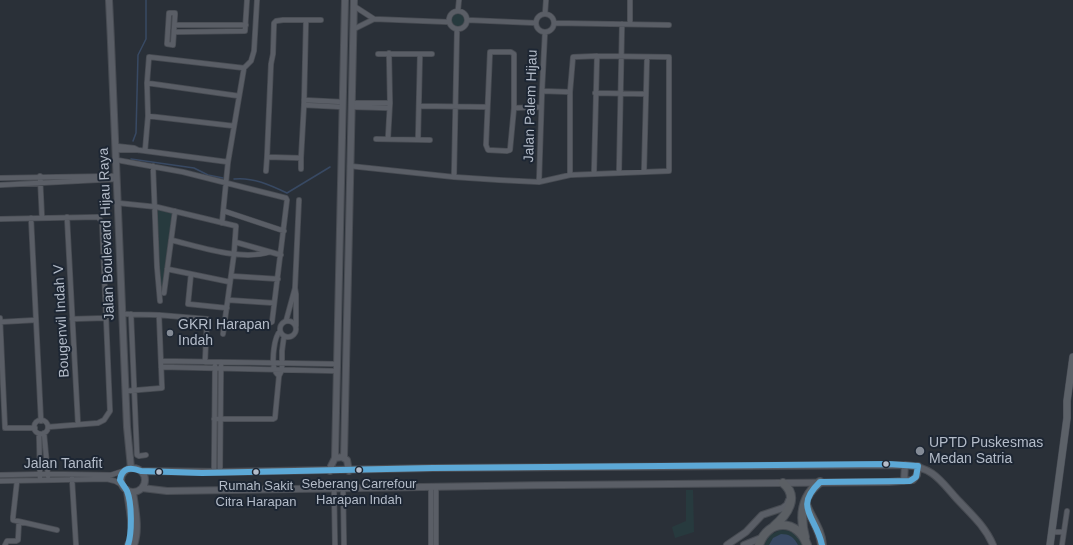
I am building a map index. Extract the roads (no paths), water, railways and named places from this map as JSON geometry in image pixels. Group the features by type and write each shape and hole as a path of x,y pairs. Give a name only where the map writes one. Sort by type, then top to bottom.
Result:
{"highway":[{"path":"806,542 802,524 802,511 807,496 820,482"},
{"path":"760,541 766,531 773,527 787,513 791,496 790,491 783,483"},
{"path":"805,502 819,532 822,545"},
{"path":"773,527 788,525 800,532 806,542"}],"main road":[{"path":"1050,545 1067,418 1067,401 1073,357"}],"street":[{"name":"Jalan Boulevard Hijau Raya","path":"109,0 117,160 114,178 118,203 129,454 128,469"},
{"path":"175,32 245,32 247,0"},
{"path":"222,223 228,162 244,68 251,61 254,51 257,0"},
{"path":"330,471 335,458 345,0"},
{"path":"458,0 458,10"},
{"path":"545,14 546,0"},
{"path":"630,0 630,24"},
{"path":"354,3 374,19"},
{"path":"349,470 347,460 344,457 354,3"},
{"path":"458,10 465,14 467,20 464,27 457,30 452,28 448,22 450,15 458,10"},
{"path":"169,13 175,14 175,25 174,44 168,45 169,13"},
{"path":"536,23 539,29 545,32 552,29 554,23 550,16 545,14"},
{"path":"536,23 540,16 545,14"},
{"path":"354,29 374,19 448,22"},
{"path":"266,171 274,23 278,20 321,20"},
{"path":"301,169 306,20"},
{"path":"467,20 536,23"},
{"path":"554,23 669,25"},
{"path":"619,173 622,24"},
{"path":"175,25 246,25"},
{"path":"454,177 454,106 457,30"},
{"name":"Jalan Palem Hijau","path":"539,182 545,32"},
{"path":"490,52 511,52 514,54 514,108 510,150 488,150 487,107 490,52"},
{"path":"388,138 389,53"},
{"path":"378,54 432,54"},
{"path":"418,140 420,54"},
{"path":"344,55 353,56"},
{"path":"145,151 148,116 148,58 150,56 244,68"},
{"path":"594,173 597,56"},
{"path":"350,166 454,177 539,182 570,175 668,171 670,170 669,57 573,57 570,92 570,175"},
{"path":"644,172 647,57"},
{"path":"147,83 239,96"},
{"path":"542,91 570,92"},
{"path":"595,93 646,94"},
{"path":"304,103 343,104"},
{"path":"352,105 389,105"},
{"path":"419,106 487,107"},
{"path":"514,108 541,107"},
{"path":"148,116 234,126"},
{"path":"376,139 388,138 430,140"},
{"path":"116,148 228,162"},
{"path":"267,157 301,158"},
{"path":"117,160 227,181 286,198 288,200 273,320 271,323 225,325"},
{"path":"153,166 157,267 160,301"},
{"path":"0,178 40,176 114,178"},
{"path":"40,176 42,218"},
{"path":"0,185 40,184 105,178"},
{"path":"284,336 294,335 296,332 295,288 299,200"},
{"path":"118,203 155,206 236,226"},
{"path":"164,293 175,211"},
{"path":"224,211 284,231"},
{"path":"223,334 238,216"},
{"name":"Bougenvil Indah V","path":"68,217 78,424"},
{"path":"0,219 98,217 102,222 110,411 107,417 98,423 48,427"},
{"path":"31,218 41,421"},
{"path":"340,220 349,220"},
{"path":"171,240 234,254 258,254 270,252"},
{"path":"235,242 280,255"},
{"path":"167,269 230,282"},
{"path":"191,274 188,304 227,308"},
{"path":"230,276 278,279"},
{"path":"278,376 274,370 276,338 280,331 281,325 286,321 295,288"},
{"path":"228,300 274,303"},
{"path":"122,314 208,319 205,362"},
{"path":"131,314 137,455 146,455"},
{"path":"125,389 162,388 159,315"},
{"path":"0,318 2,428 35,428"},
{"path":"72,319 106,318"},
{"path":"0,322 36,320"},
{"path":"286,321 292,322 296,326"},
{"path":"214,419 274,419 278,376 282,370 282,346 284,336 280,331"},
{"path":"215,362 214,419 217,472"},
{"path":"161,364 221,362 337,364"},
{"path":"217,472 221,362"},
{"path":"161,364 215,368 337,373 346,375"},
{"path":"35,428 36,423 41,421 46,422 48,427"},
{"path":"40,480 39,474 42,434 46,432 48,427"},
{"path":"35,428 37,432 42,434"},
{"path":"42,434 48,480"},
{"path":"335,458 344,457"},
{"path":"904,481 905,465"},
{"path":"141,471 145,480 142,488 138,491 130,491 122,485 120,480 121,475 128,469 136,468 141,471 156,472 217,472 440,468 918,466 942,480 973,514 988,534 993,545"},
{"path":"142,488 167,491 334,487 904,481 915,479 918,466"},
{"name":"Jalan Tanafit","path":"0,476 39,474 111,475 128,469"},
{"path":"154,490 148,486 148,480 149,475 156,472"},
{"path":"72,479 76,545"},
{"name":"Jalan Tanafit","path":"0,481 107,479 116,480 122,485"},
{"path":"17,481 12,517 14,520 58,530"},
{"path":"431,545 433,486"},
{"path":"433,486 436,545"},
{"path":"334,487 335,545"},
{"path":"343,487 344,545"},
{"path":"128,545 131,537 130,491"},
{"path":"130,491 136,522 134,545"},
{"path":"728,545 746,532 762,515 787,505 791,496"},
{"path":"1062,545 1067,511"},
{"path":"5,545 7,541 18,540 19,522"},
{"path":"1052,532 1063,532"},
{"path":"744,545 760,541"}],"water":[{"path":"781,534 791,536 798,545 769,545 773,538"}],"waterway":[{"path":"133,141 136,133 138,55 146,39 146,0"},
{"path":"131,159 194,168 208,175 223,178"},
{"path":"234,179 255,180 287,193 330,167"}],"place":[{"name":"GKRI Harapan Indah","path":"170,333"},
{"name":"UPTD Puskesmas Medan Satria","path":"920,451"},
{"name":"Seberang Carrefour Harapan Indah","path":"359,470"},
{"name":"Rumah Sakit Citra Harapan","path":"256,472"}]}
